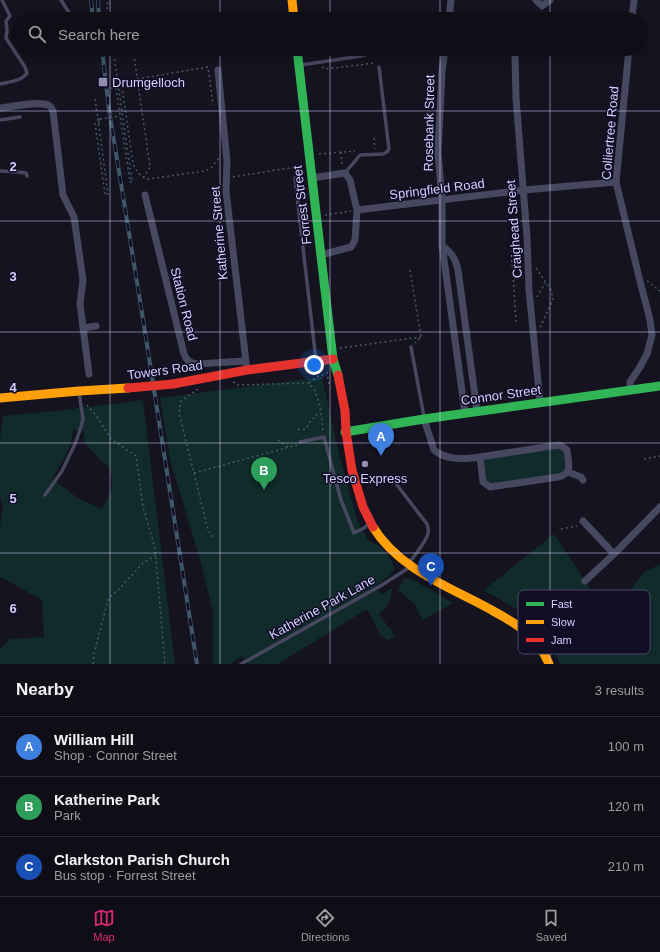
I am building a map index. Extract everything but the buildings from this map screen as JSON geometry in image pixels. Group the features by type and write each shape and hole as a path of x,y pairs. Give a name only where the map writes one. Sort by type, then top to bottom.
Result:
{"main road":[{"path":"292,0 293,12"},
{"name":"Forrest Street","path":"298,56 332,348 332,385 339,420 346,432 349,458 359,497 375,530 392,552 430,577 486,605 518,625"},
{"name":"Towers Road","path":"0,398 80,394 173,384 246,366 333,359"},
{"name":"Connor Street","path":"346,432 477,411 660,386"},
{"name":"Forrest Street","path":"543,654 549,664"}],"street":[{"path":"450,12 451,0"},
{"path":"536,0 542,6 550,0"},
{"path":"633,12 634,0"},
{"name":"Rosebank Street","path":"444,56 438,152 442,200 442,245 464,413"},
{"name":"Craighead Street","path":"515,56 516,98 524,190 529,290 540,402"},
{"name":"Colliertree Road","path":"628,56 616,182 638,277 650,320 652,335 647,354 630,382 630,390"},
{"name":"Katherine Street","path":"218,70 227,161 226,191 246,366"},
{"path":"0,108 37,103 51,106 53,111 63,195 74,217 84,280 80,304 89,374"},
{"path":"312,178 345,173 350,180 357,210 355,240 351,247 321,255"},
{"name":"Springfield Road","path":"357,210 524,190 616,182"},
{"name":"Station Road","path":"145,195 184,354 187,360 192,364 246,366"},
{"path":"442,245 453,256 458,270 477,411"},
{"path":"83,328 96,326"},
{"path":"652,335 660,340"},
{"path":"424,419 434,450 449,457 463,459 558,445 567,450 569,466 568,472 558,477 490,487 483,482 480,457"},
{"path":"568,472 581,477 583,480"},
{"path":"585,581 660,507"},
{"path":"584,523 614,554"}],"lane":[{"path":"2,0 10,16 6,21 6,38 12,47"},
{"path":"61,0 69,12"},
{"path":"0,84 24,77 26,72 25,67 18,56"},
{"path":"299,65 361,56"},
{"path":"345,173 360,155 383,154 389,149 379,67"},
{"path":"0,120 20,117"},
{"path":"0,171 22,172 26,173 27,176"},
{"path":"295,178 316,361"},
{"path":"411,347 424,419"},
{"path":"45,495 62,471 79,433 83,419 80,394"},
{"path":"300,442 324,437 341,500 354,533 364,528 371,522"},
{"path":"396,485 427,524 428,528 427,538 410,564"},
{"name":"Katherine Park Lane","path":"241,664 382,585 410,564"}],"path":[{"path":"107,12 106,5 109,0"},
{"path":"113,56 132,181 130,182 117,87"},
{"path":"134,56 150,167 144,178"},
{"path":"317,63 325,69 375,63 379,67"},
{"path":"213,106 208,67 121,83 133,164 139,174 144,178 148,179 205,171 212,168 219,157"},
{"path":"111,88 122,87"},
{"path":"95,99 98,119 108,194 105,194 95,122 100,122"},
{"path":"98,119 120,116"},
{"path":"374,138 375,149"},
{"path":"309,155 354,151"},
{"path":"341,152 342,168 345,173"},
{"path":"226,178 310,165"},
{"path":"326,215 357,210"},
{"path":"516,322 511,254 515,244 527,237"},
{"path":"528,258 551,290 553,300 534,340"},
{"path":"410,270 421,337"},
{"path":"638,277 650,283 660,291"},
{"path":"531,304 546,282"},
{"path":"332,348 421,337"},
{"path":"411,347 421,337"},
{"path":"230,380 238,386 309,383 320,375 327,375"},
{"path":"309,383 315,391 320,406 324,437"},
{"path":"198,389 181,401 179,412 208,530 211,535 216,538"},
{"path":"80,394 111,439 136,456 143,507 156,554 165,664"},
{"path":"298,429 301,430 308,427 311,420 320,412"},
{"path":"278,440 289,448"},
{"path":"194,473 297,446 300,442"},
{"path":"644,459 660,456"},
{"path":"561,529 584,523"},
{"path":"93,664 94,653 108,600 144,562 156,554"}],"green space":[{"path":"322,377 338,450 357,520 368,540 381,547 390,558 395,568 390,575 375,586 375,589 383,594 392,588 389,603 379,614 395,637 387,640 381,636 368,610 364,611 278,664 248,664 241,656 231,664 213,664 213,612 201,563 170,460 160,398"},
{"path":"143,400 175,664 0,664 0,649 10,639 44,637 42,600 0,577 0,526 3,507 0,497 0,439 3,416","holes":["73,430 84,431 84,442 100,460 109,467 112,477 112,487 102,509 78,498 52,479 71,443"]},
{"path":"558,447 565,450 568,466 563,474 487,484 483,459"},
{"path":"554,534 591,590 518,590 518,610 484,590"},
{"path":"660,564 660,664 560,664 555,654 650,654 650,590 630,590 643,573"},
{"path":"404,578 412,579 453,603 423,620 417,610 416,605 398,590"}],"railway":[{"path":"91,0 92,12"},
{"path":"98,0 99,12"},
{"path":"103,56 109,110 197,664"}],"traffic: fast":[{"path":"298,56 333,359 338,375"},
{"path":"345,432 424,419 660,386"}],"traffic: slow":[{"path":"292,0 293,12"},
{"path":"0,398 128,388"},
{"path":"373,527 384,542 412,567 518,626"},
{"path":"544,654 549,664"}],"traffic: jam":[{"path":"173,384 247,370 333,359"},
{"path":"338,375 345,411 346,432 352,470 363,507 373,527"},
{"path":"128,388 173,384"}],"place":[{"name":"Drumgelloch","path":"103,82"},
{"name":"William Hill","path":"381,456"},
{"name":"Tesco Express","path":"365,464"},
{"name":"Katherine Park","path":"264,490"},
{"name":"Clarkston Parish Church","path":"431,586"}]}
